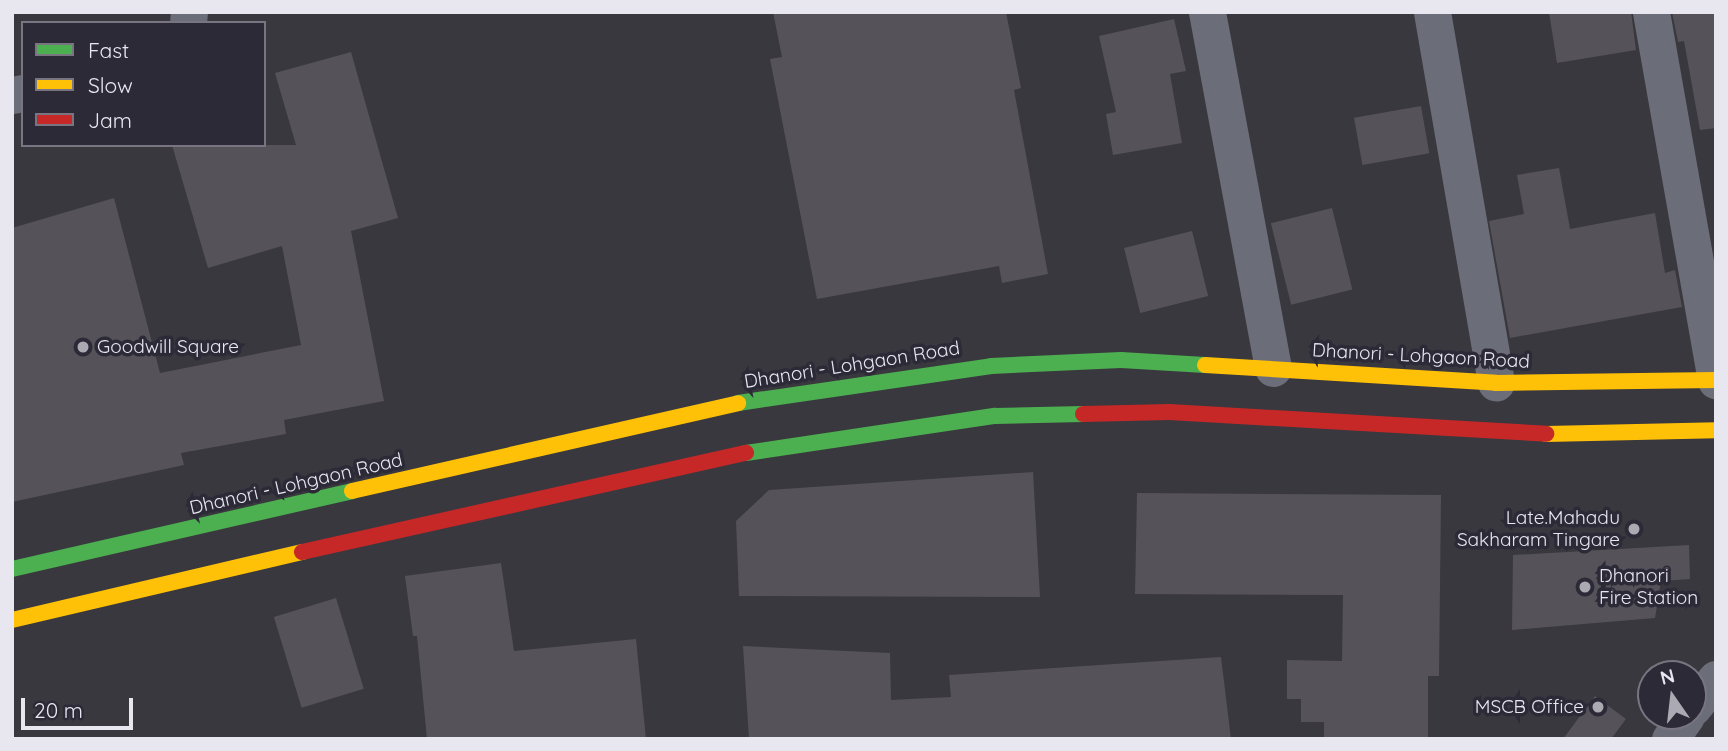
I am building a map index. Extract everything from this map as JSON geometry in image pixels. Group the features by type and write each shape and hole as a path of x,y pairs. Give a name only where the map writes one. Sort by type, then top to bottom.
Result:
{"main road":[{"name":"Dhanori - Lohgaon Road","path":"12,569 779,394 991,366 1122,360 1496,383 1716,380"},
{"path":"12,620 504,504 788,444 995,416 1169,412 1494,433 1716,430"}],"street":[{"path":"1207,12 1273,368"},
{"path":"1432,12 1496,383"},
{"path":"1651,12 1716,380"}],"building":[{"path":"773,12 1006,12 1021,88 1014,90 1048,274 1002,283 999,266 817,299 770,59 782,57"},
{"path":"1549,12 1631,12 1636,50 1557,63"},
{"path":"1672,12 1716,12 1716,128 1700,130 1684,41 1678,42"},
{"path":"1174,19 1186,71 1170,74 1182,143 1113,155 1106,114 1116,112 1099,36"},
{"path":"351,52 398,218 351,231 384,401 284,420 286,434 181,453 184,465 12,502 12,228 114,198 160,373 301,345 282,246 208,268 173,147 296,145 275,73"},
{"path":"1421,106 1429,153 1362,165 1354,118"},
{"path":"1559,168 1570,229 1655,213 1665,273 1675,270 1682,307 1510,338 1489,221 1524,214 1517,175"},
{"path":"1332,208 1352,290 1291,305 1271,223"},
{"path":"1192,231 1208,296 1140,313 1124,248"},
{"path":"1033,472 1040,597 739,596 736,521 769,490"},
{"path":"1137,493 1441,495 1439,676 1428,676 1428,739 1324,739 1324,722 1301,722 1301,699 1287,699 1287,660 1342,661 1343,595 1135,594"},
{"name":"Dhanori Fire Station","path":"1689,545 1690,579 1661,581 1655,618 1512,630 1513,555"},
{"path":"501,563 514,651 636,639 646,739 427,739 417,636 413,636 405,576"},
{"path":"336,598 364,689 302,708 274,617"},
{"path":"743,646 890,653 891,700 951,697 949,675 1221,657 1231,739 749,739"},
{"name":"MSCB Office","path":"1595,696 1626,719 1611,739 1563,739"}],"traffic: fast":[{"path":"738,403 991,366 1121,360 1205,365"},
{"path":"746,453 995,416 1083,414"},
{"path":"12,569 352,491"}],"traffic: slow":[{"path":"1205,365 1496,383 1716,380"},
{"path":"352,491 738,403"},
{"path":"1546,434 1716,430"},
{"path":"12,620 302,552"}],"traffic: jam":[{"path":"1083,414 1169,412 1546,434"},
{"path":"302,552 746,453"}],"place":[{"name":"Goodwill Square","path":"83,347"},
{"name":"Late.Mahadu Sakharam Tingare","path":"1634,529"},
{"name":"Dhanori Fire Station","path":"1585,587"},
{"name":"MSCB Office","path":"1598,707"}]}
